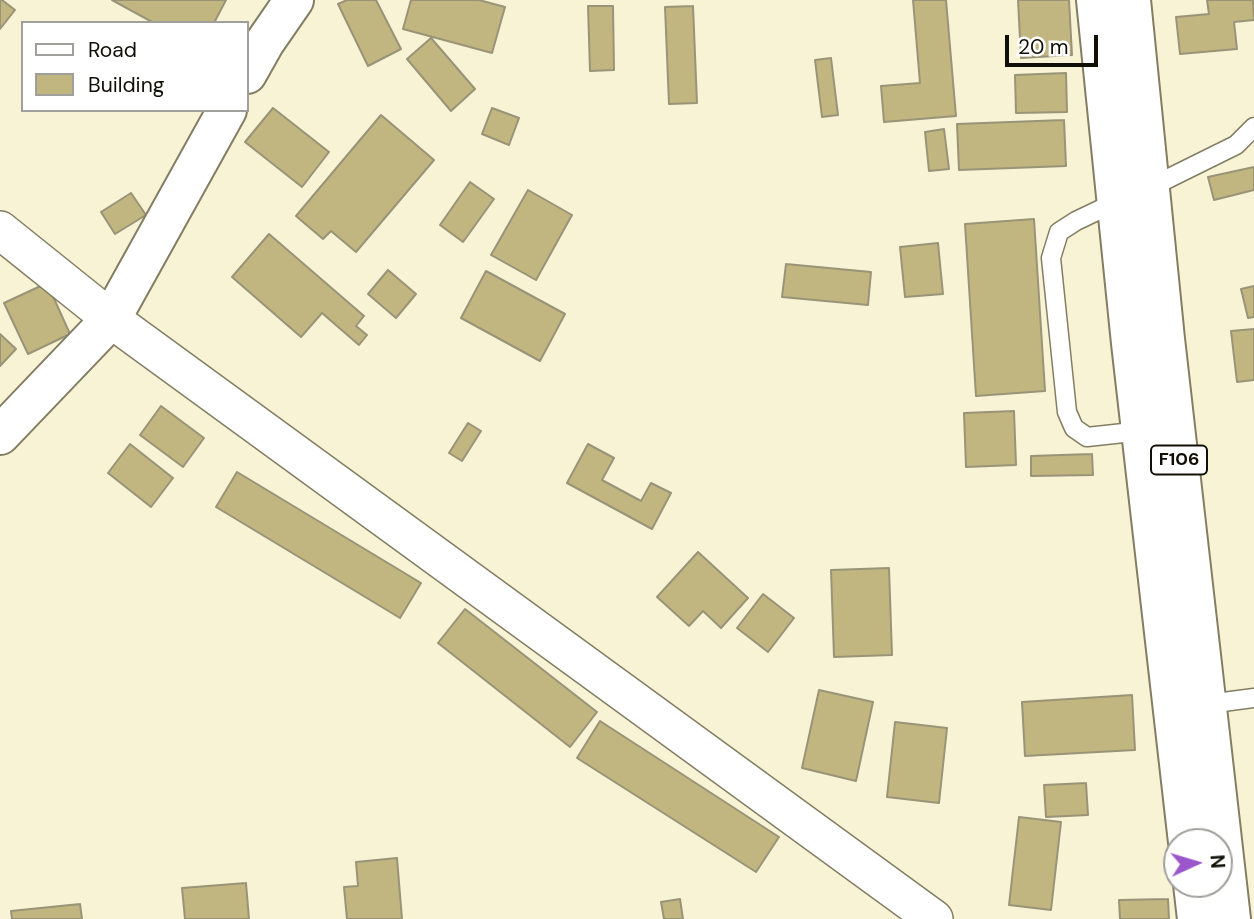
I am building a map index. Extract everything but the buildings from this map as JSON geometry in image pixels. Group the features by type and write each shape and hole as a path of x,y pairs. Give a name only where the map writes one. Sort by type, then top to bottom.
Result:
{"main road":[{"path":"248,72 294,0"},
{"name":"F106","path":"1096,0 1112,169 1133,195 1168,367 1231,919"},
{"name":"F106","path":"1131,0 1133,195 1142,431 1186,828"},
{"path":"0,435 111,319 226,112"},
{"path":"1195,898 1197,919"}],"street":[{"path":"0,230 111,319 934,919"}],"lane":[{"path":"1142,431 1087,437 1074,428 1067,412 1052,258 1059,232 1076,221 1236,145 1254,127"},
{"path":"1208,704 1254,698"}]}
